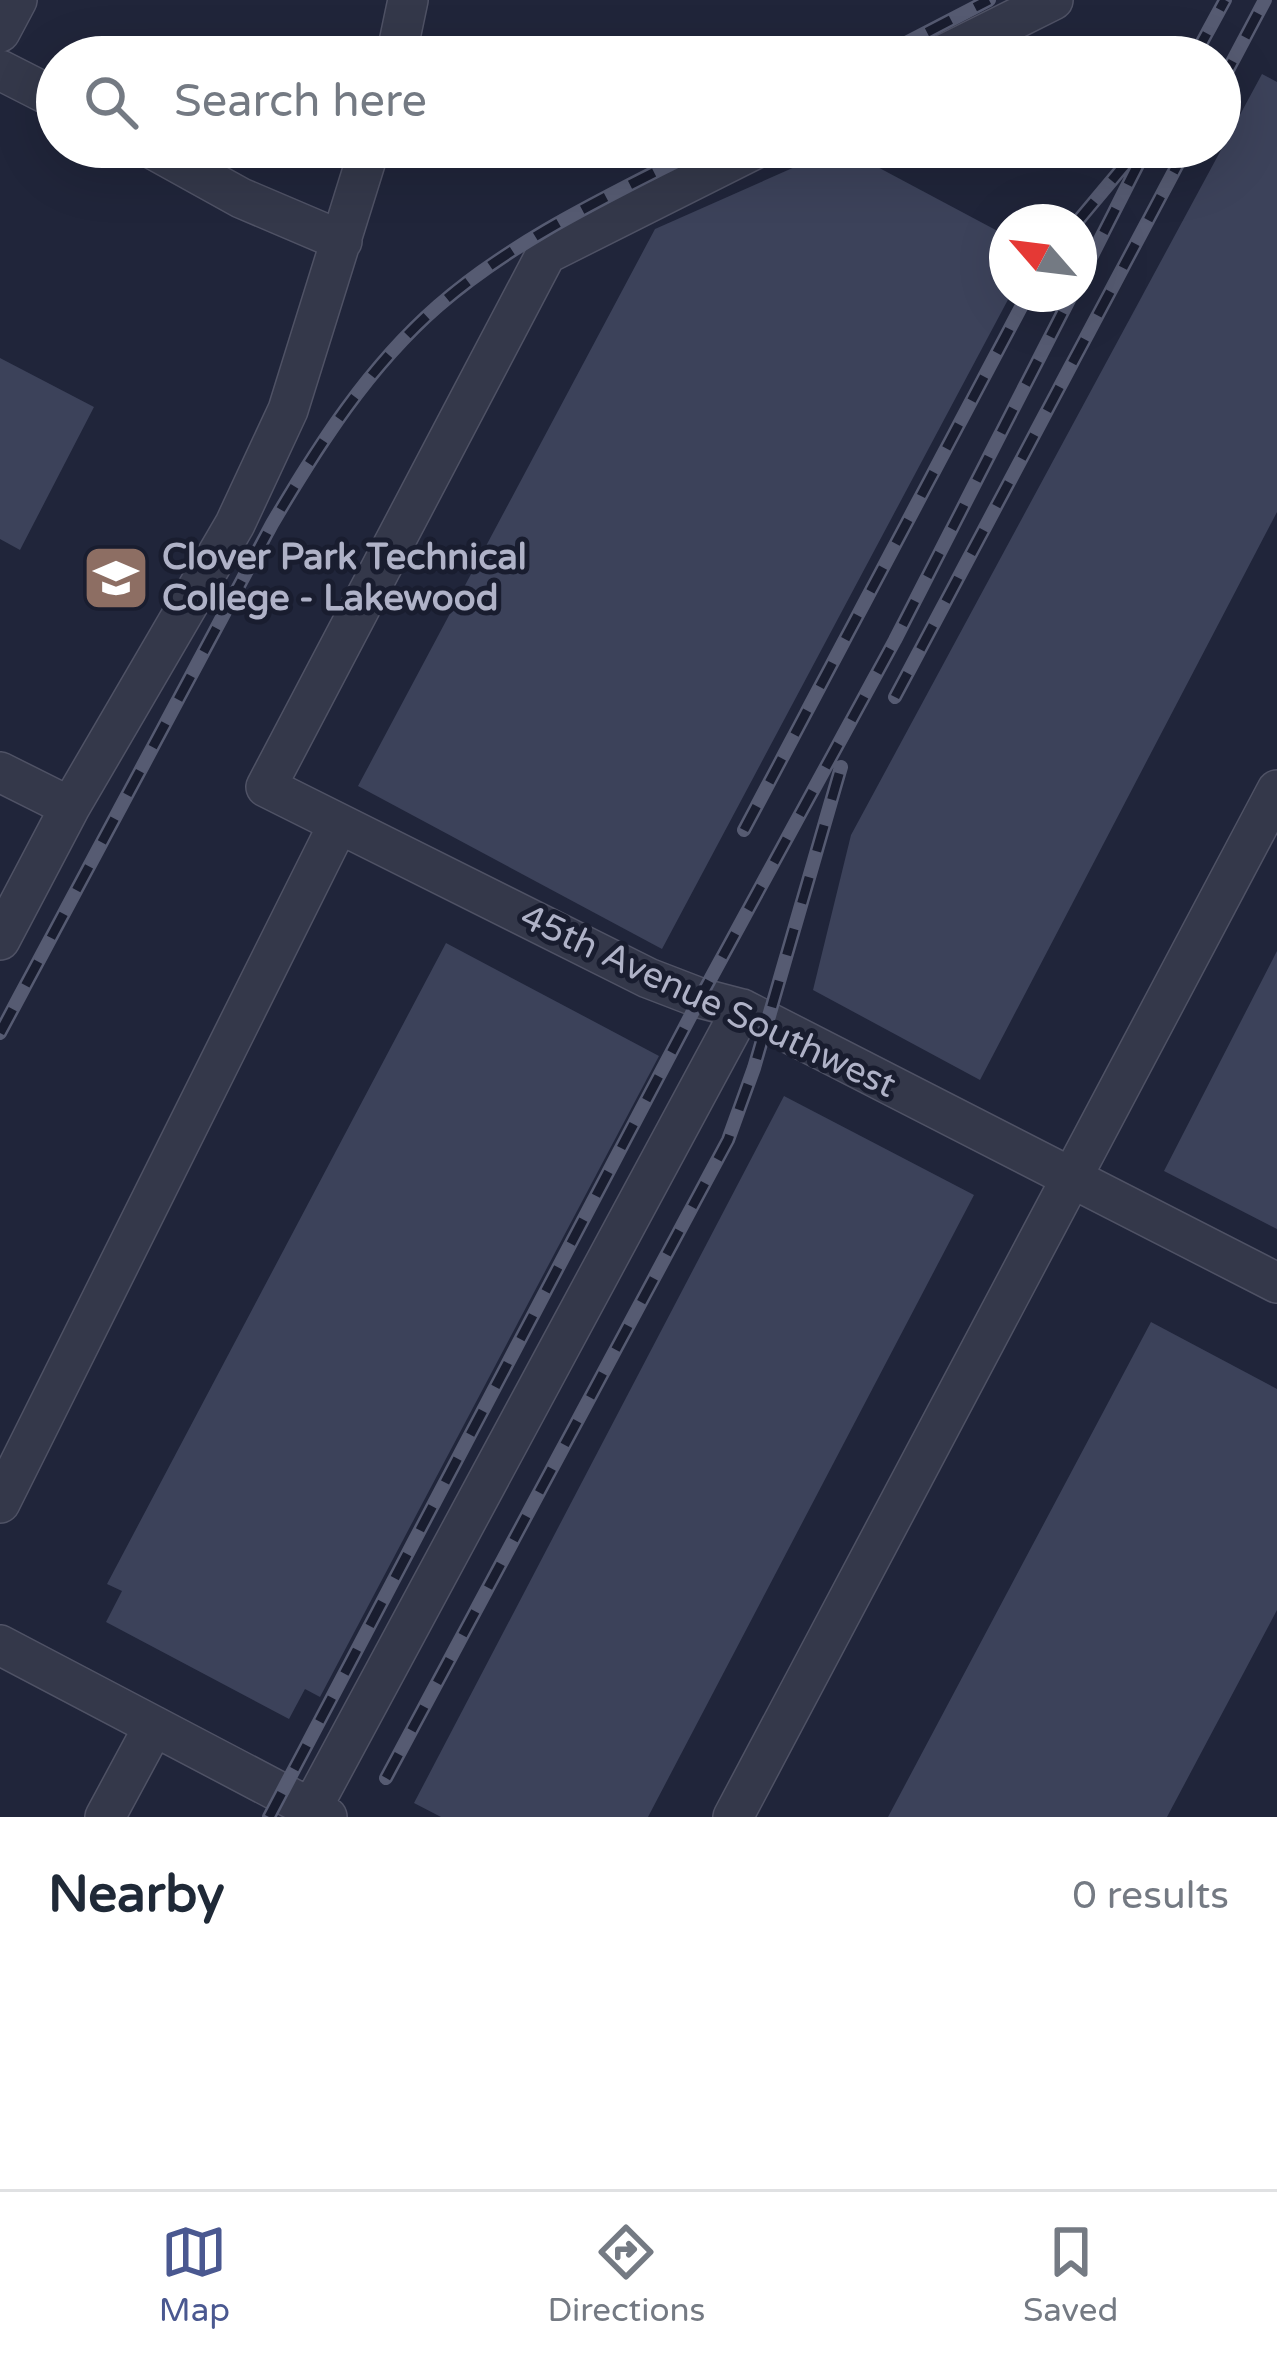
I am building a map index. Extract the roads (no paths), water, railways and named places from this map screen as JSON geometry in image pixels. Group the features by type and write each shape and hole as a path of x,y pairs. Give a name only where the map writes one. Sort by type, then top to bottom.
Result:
{"street":[{"path":"0,32 17,0"},
{"path":"400,36 408,0"},
{"path":"981,36 1053,0"},
{"path":"0,70 36,89"},
{"path":"186,168 241,198 342,241"},
{"path":"0,940 70,807 235,524 288,410 364,168"},
{"name":"45th Avenue Southwest","path":"718,168 546,254 266,787 648,978 742,1009 1277,1283"},
{"path":"0,772 70,807"},
{"path":"734,1817 1277,790"},
{"path":"0,1503 338,825"},
{"path":"0,1645 319,1813 742,1009"},
{"path":"106,1817 154,1726"}],"railway":[{"path":"920,36 989,0"},
{"path":"1205,36 1225,0"},
{"path":"1241,45 1265,0"},
{"path":"0,1033 272,524 367,381 438,306 500,259 664,168"},
{"path":"1092,204 1122,168"},
{"path":"1097,246 1136,168"},
{"path":"895,697 1176,168"},
{"path":"744,830 1018,312"},
{"path":"269,1817 700,998 895,640 1063,312"},
{"path":"386,1778 728,1140 754,1068 841,767"}],"place":[{"name":"Clover Park Technical College - Lakewood","path":"116,578"}]}
